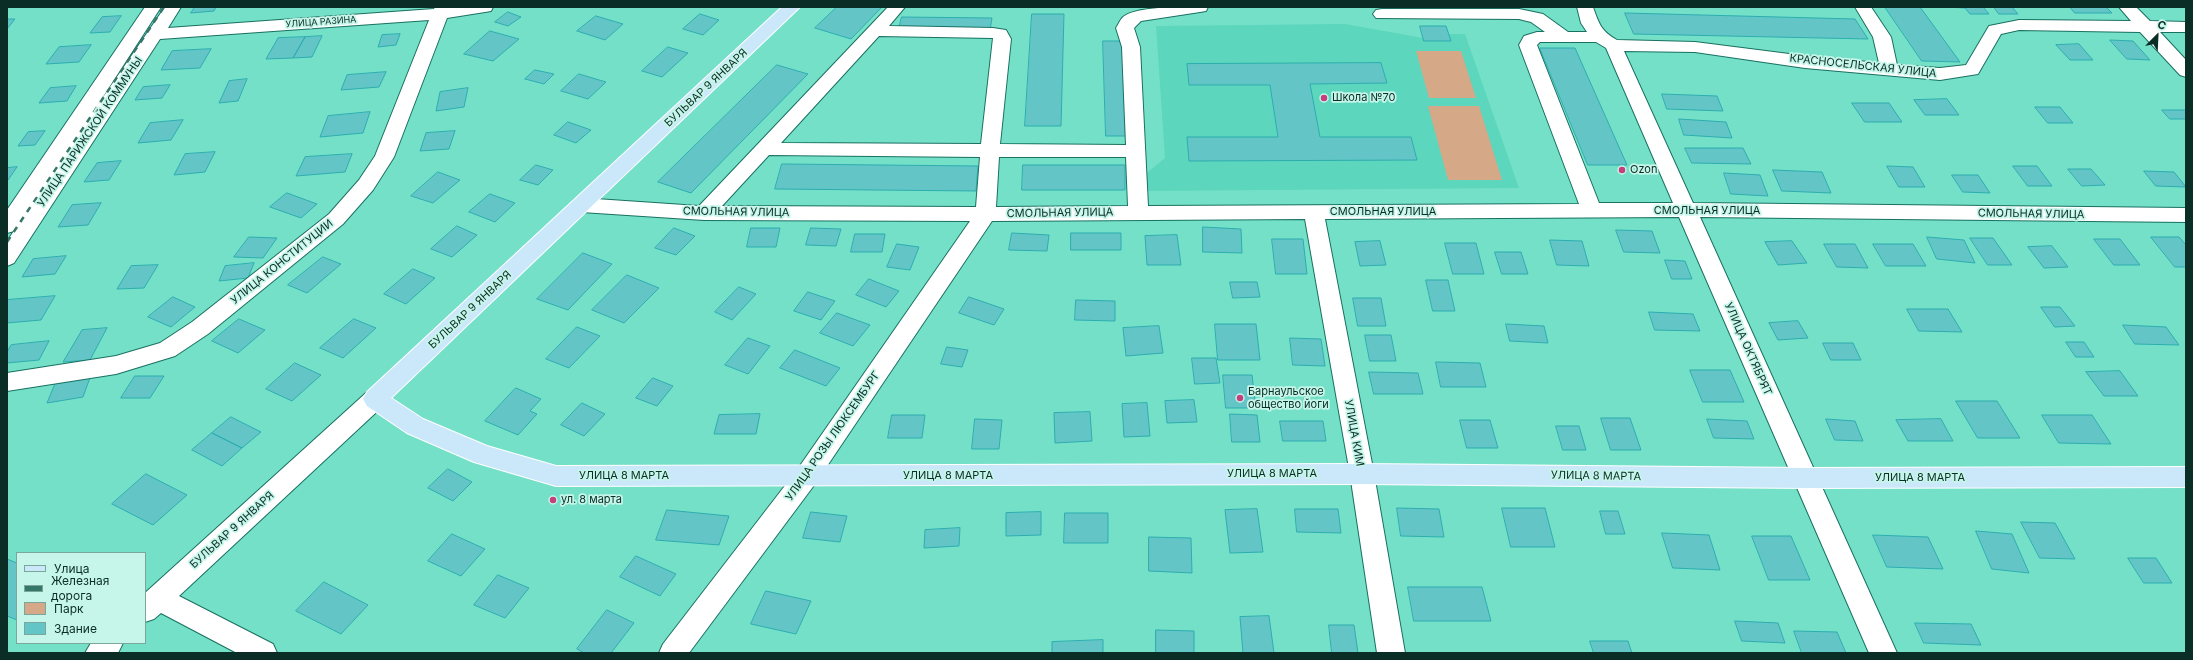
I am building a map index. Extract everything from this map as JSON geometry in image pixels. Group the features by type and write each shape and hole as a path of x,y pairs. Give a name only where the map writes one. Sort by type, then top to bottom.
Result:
{"main road":[{"name":"БУЛЬВАР 9 ЯНВАРЯ","path":"375,399 792,7"},
{"name":"УЛИЦА 8 МАРТА","path":"375,399 415,426 482,455 556,476 806,477 1362,474 1806,478 2186,477"}],"street":[{"name":"УЛИЦА ПАРИЖСКОЙ КОММУНЫ","path":"7,226 153,7"},
{"name":"УЛИЦА ПАРИЖСКОЙ КОММУНЫ","path":"7,258 93,124 156,34 173,7"},
{"name":"УЛИЦА РАЗИНА","path":"156,34 485,7"},
{"path":"704,213 897,7"},
{"path":"1138,212 1130,47 1125,28 1129,21 1137,17 1200,7"},
{"path":"1863,7 1882,37 1889,70"},
{"path":"2127,7 2186,71"},
{"name":"УЛИЦА КОНСТИТУЦИИ","path":"7,382 116,365 167,350 200,328 336,219 366,185 384,157 441,10"},
{"name":"УЛИЦА ОКТЯБРЯТ","path":"1592,10 1590,23 1606,41 1686,210 1883,653"},
{"path":"1382,14 1519,14 1537,18 1563,36"},
{"name":"КРАСНОСЕЛЬСКАЯ УЛИЦА","path":"1592,212 1528,45 1530,40 1537,37 1563,36 1606,41 1695,47 1805,62 1940,74 1972,70 1995,30 2019,25 2186,27"},
{"path":"874,31 1000,34 1002,38 990,151 986,214"},
{"path":"764,149 1134,151"},
{"name":"СМОЛЬНАЯ УЛИЦА","path":"581,205 704,213 1314,213 1592,212 1686,210 2186,215"},
{"name":"УЛИЦА КИМ","path":"1314,213 1362,474 1391,653"},
{"name":"УЛИЦА РОЗЫ ЛЮКСЕМБУРГ","path":"672,653 806,477 986,214"},
{"name":"БУЛЬВАР 9 ЯНВАРЯ","path":"151,604 375,399"},
{"path":"151,604 263,653"},
{"path":"99,653 109,644"}],"shaded area":[{"name":"Школа №70","path":"1345,24 1423,38 1420,26 1446,26 1449,34 1465,34 1519,188 1144,191 1143,176 1165,158 1156,26"}],"green space":[{"path":"1416,51 1461,51 1476,98 1429,98"},
{"path":"1428,106 1479,106 1502,180 1448,180"}],"building":[{"path":"195,7 216,7 214,11 191,13"},
{"path":"837,7 882,7 851,39 815,28"},
{"path":"1885,7 1920,7 1960,62 1922,61"},
{"path":"1945,7 1983,7 1989,14 1970,14 1965,8"},
{"path":"1994,7 2012,7 2018,14 1999,14"},
{"path":"2070,7 2106,7 2112,13 2075,13"},
{"path":"508,12 521,17 508,26 495,22"},
{"path":"1625,13 1855,19 1868,39 1634,34"},
{"path":"700,14 719,20 703,35 683,29"},
{"path":"1032,14 1064,14 1061,126 1025,126"},
{"path":"121,16 110,32 90,33 102,17"},
{"path":"596,16 623,24 605,40 577,31"},
{"path":"902,17 992,18 990,30 899,28"},
{"path":"7,19 15,19 7,29"},
{"path":"1420,26 1446,26 1451,41 1424,41"},
{"path":"490,31 519,39 493,61 464,54"},
{"path":"400,34 396,45 378,47 382,35"},
{"path":"322,36 312,57 293,58 305,37"},
{"path":"305,37 293,58 266,59 278,38"},
{"path":"2110,40 2133,41 2150,60 2127,59"},
{"path":"1103,41 1124,41 1128,136 1106,136"},
{"path":"2079,44 2093,60 2070,60 2056,45"},
{"path":"91,45 79,62 46,64 59,47"},
{"path":"668,47 688,53 662,77 642,71"},
{"path":"1540,48 1575,48 1627,165 1588,165"},
{"path":"211,49 200,68 161,70 172,51"},
{"path":"1381,63 1387,83 1310,84 1320,137 1411,137 1417,160 1189,161 1187,137 1278,137 1270,85 1189,85 1187,64"},
{"path":"777,65 808,74 691,193 658,182"},
{"path":"535,70 554,74 544,84 525,79"},
{"path":"386,72 379,87 341,90 347,75"},
{"path":"579,74 606,82 588,99 561,91"},
{"path":"247,79 238,101 219,103 229,81"},
{"path":"170,85 162,98 135,100 143,87"},
{"path":"76,86 67,101 39,103 50,88"},
{"path":"468,88 464,107 436,111 440,92"},
{"path":"1662,94 1717,96 1723,111 1667,109"},
{"path":"1947,99 1959,115 1925,115 1914,100"},
{"path":"1852,103 1889,103 1902,122 1865,122"},
{"path":"2035,107 2060,107 2073,123 2048,123"},
{"path":"2162,110 2186,110 2186,119 2170,119"},
{"path":"370,112 363,133 320,137 328,116"},
{"path":"1679,119 1726,122 1732,138 1684,135"},
{"path":"183,120 171,140 138,143 150,123"},
{"path":"568,122 591,130 576,143 554,135"},
{"path":"45,131 35,145 18,146 28,132"},
{"path":"455,131 449,149 420,151 426,133"},
{"path":"1685,148 1743,148 1751,164 1692,163"},
{"path":"215,152 205,172 174,175 185,154"},
{"path":"352,154 345,172 296,176 305,157"},
{"path":"121,161 109,180 84,182 97,163"},
{"path":"782,164 978,166 976,191 775,189"},
{"path":"536,165 553,170 538,185 520,180"},
{"path":"1023,165 1125,165 1125,190 1022,190"},
{"path":"1887,166 1913,167 1925,187 1899,187"},
{"path":"2013,166 2037,166 2052,186 2028,186"},
{"path":"17,167 8,180 7,181 7,168"},
{"path":"2068,169 2091,169 2105,185 2082,186"},
{"path":"1773,170 1822,172 1831,193 1782,191"},
{"path":"2144,171 2174,172 2186,187 2156,186"},
{"path":"438,172 460,180 433,203 411,196"},
{"path":"1724,173 1760,175 1768,196 1731,194"},
{"path":"1952,175 1978,175 1990,193 1963,192"},
{"path":"287,193 317,204 301,218 270,207"},
{"path":"490,194 515,203 495,222 469,212"},
{"path":"101,203 88,225 58,227 72,205"},
{"path":"457,226 477,235 452,257 431,249"},
{"path":"1203,227 1241,229 1242,253 1203,252"},
{"path":"674,228 695,236 676,255 655,248"},
{"path":"751,228 780,228 776,247 747,247"},
{"path":"811,228 841,229 836,246 806,245"},
{"path":"1616,230 1652,231 1660,253 1624,252"},
{"path":"1012,233 1049,235 1047,251 1009,250"},
{"path":"1071,233 1121,233 1121,250 1071,250"},
{"path":"855,234 885,234 882,252 851,252"},
{"path":"1177,235 1181,265 1147,265 1145,236"},
{"path":"249,237 277,238 263,258 234,257"},
{"path":"1927,237 1964,240 1975,263 1937,259"},
{"path":"2151,237 2179,237 2186,245 2186,267 2175,267"},
{"path":"1970,238 1993,238 2012,265 1988,265"},
{"path":"1272,239 1303,239 1307,274 1276,274"},
{"path":"2094,239 2120,239 2140,265 2114,265"},
{"path":"1550,240 1582,241 1589,266 1557,265"},
{"path":"1380,241 1386,265 1360,266 1355,242"},
{"path":"1792,241 1807,263 1778,265 1765,242"},
{"path":"1445,243 1476,243 1484,274 1453,274"},
{"path":"897,244 919,247 910,270 887,267"},
{"path":"1824,244 1855,244 1868,268 1837,267"},
{"path":"1873,244 1913,244 1926,266 1886,266"},
{"path":"2052,246 2068,267 2044,268 2028,247"},
{"path":"1495,252 1521,252 1528,274 1502,274"},
{"path":"583,253 612,264 568,310 537,299"},
{"path":"66,256 55,274 22,277 33,259"},
{"path":"323,257 341,264 307,293 288,285"},
{"path":"1665,260 1685,261 1692,279 1672,279"},
{"path":"254,263 248,278 219,281 225,266"},
{"path":"158,265 144,288 117,289 131,266"},
{"path":"413,269 435,278 406,304 384,294"},
{"path":"627,275 659,288 624,323 592,310"},
{"path":"869,279 899,291 886,307 856,295"},
{"path":"1426,280 1448,280 1455,311 1433,311"},
{"path":"1230,282 1257,282 1260,297 1233,298"},
{"path":"739,287 756,294 732,320 715,312"},
{"path":"808,292 835,301 821,320 794,311"},
{"path":"55,296 41,320 7,323 7,300"},
{"path":"173,297 195,307 171,327 148,317"},
{"path":"969,297 1004,309 994,325 959,313"},
{"path":"1353,298 1381,298 1386,326 1358,326"},
{"path":"1076,300 1115,301 1115,321 1075,320"},
{"path":"2041,307 2060,307 2075,326 2055,327"},
{"path":"1907,309 1948,309 1962,332 1919,331"},
{"path":"1649,312 1693,314 1700,331 1655,330"},
{"path":"837,313 870,325 853,346 820,333"},
{"path":"239,319 265,330 238,353 212,341"},
{"path":"354,319 376,328 343,358 320,348"},
{"path":"1798,321 1808,338 1778,340 1769,323"},
{"path":"1215,324 1256,324 1260,360 1218,360"},
{"path":"1506,324 1544,326 1548,343 1510,341"},
{"path":"2123,325 2166,327 2179,345 2135,344"},
{"path":"1159,326 1163,353 1126,356 1123,328"},
{"path":"577,327 600,336 569,368 546,359"},
{"path":"107,328 90,360 63,362 82,330"},
{"path":"1365,335 1391,335 1396,361 1370,361"},
{"path":"748,338 770,346 748,374 725,365"},
{"path":"1290,338 1321,339 1325,366 1293,365"},
{"path":"49,341 39,360 7,363 7,352 11,345"},
{"path":"2066,342 2084,342 2094,357 2076,357"},
{"path":"1823,343 1853,343 1861,360 1831,360"},
{"path":"947,347 968,350 962,367 941,364"},
{"path":"795,350 840,368 826,386 780,368"},
{"path":"1192,358 1216,358 1220,383 1195,384"},
{"path":"1436,362 1480,363 1486,387 1441,387"},
{"path":"295,363 321,375 292,401 266,389"},
{"path":"1690,370 1730,370 1744,402 1703,402"},
{"path":"2120,371 2138,396 2104,396 2086,372"},
{"path":"1369,372 1418,373 1423,394 1374,394"},
{"path":"91,375 83,397 47,403 56,381"},
{"name":"Барнаульское общество йоги","path":"1223,375 1252,375 1256,408 1226,408"},
{"path":"135,376 164,376 150,398 121,398"},
{"path":"653,378 673,386 657,406 636,398"},
{"path":"516,388 541,399 530,411 537,414 518,435 485,421"},
{"path":"1194,400 1197,422 1167,423 1165,401"},
{"path":"1956,401 1997,401 2020,438 1978,438"},
{"path":"582,403 605,414 584,436 561,425"},
{"path":"1147,403 1150,436 1124,437 1122,404"},
{"path":"1090,412 1092,441 1055,443 1054,413"},
{"path":"760,414 756,434 714,434 719,415"},
{"path":"1230,414 1257,415 1260,442 1232,442"},
{"path":"892,415 925,415 922,438 888,438"},
{"path":"2042,415 2092,415 2111,444 2059,443"},
{"path":"231,417 261,432 242,448 212,433"},
{"path":"1601,418 1630,418 1641,450 1611,450"},
{"path":"975,419 1002,420 999,449 972,449"},
{"path":"1707,419 1747,421 1754,439 1714,438"},
{"path":"1826,419 1855,421 1863,441 1835,440"},
{"path":"1941,419 1953,441 1908,441 1896,420"},
{"path":"1460,420 1490,420 1498,448 1467,448"},
{"path":"1280,421 1323,421 1326,441 1283,441"},
{"path":"1556,426 1579,426 1586,450 1563,450"},
{"path":"212,433 242,448 222,466 192,450"},
{"path":"448,469 472,482 453,501 428,488"},
{"path":"146,474 187,495 153,525 112,504"},
{"path":"1397,508 1439,509 1444,537 1401,536"},
{"path":"1502,508 1545,508 1555,547 1511,547"},
{"path":"1257,509 1263,552 1230,553 1225,510"},
{"path":"1295,509 1338,509 1341,533 1297,532"},
{"path":"667,510 729,516 719,545 656,540"},
{"path":"1600,511 1618,511 1625,534 1606,534"},
{"path":"811,512 847,516 840,542 803,538"},
{"path":"1041,512 1041,535 1006,536 1006,513"},
{"path":"1065,513 1108,513 1108,543 1064,543"},
{"path":"2021,522 2055,523 2075,559 2040,558"},
{"path":"960,528 959,546 924,548 925,530"},
{"path":"1976,531 2012,534 2029,573 1992,569"},
{"path":"1662,533 1709,535 1720,570 1673,568"},
{"path":"452,534 485,549 461,576 428,561"},
{"path":"1873,535 1928,537 1943,569 1887,567"},
{"path":"1752,536 1791,536 1810,580 1769,580"},
{"path":"1149,537 1191,538 1192,573 1149,571"},
{"path":"636,556 676,574 660,596 620,577"},
{"path":"2128,558 2156,558 2172,583 2144,583"},
{"path":"7,559 16,563 16,620 7,616"},
{"path":"498,575 529,588 505,618 474,605"},
{"path":"324,582 368,605 341,634 296,611"},
{"path":"1408,587 1482,587 1491,621 1414,621"},
{"path":"766,591 811,601 796,634 751,624"},
{"path":"607,610 634,623 611,653 584,653 577,649"},
{"path":"1269,616 1274,653 1243,653 1240,617"},
{"path":"1735,621 1778,623 1785,643 1742,641"},
{"path":"1915,623 1971,624 1981,645 1924,643"},
{"path":"1329,625 1354,625 1358,653 1332,653"},
{"path":"1156,630 1194,631 1194,653 1156,653"},
{"path":"1794,631 1837,632 1846,653 1802,653"},
{"path":"1103,640 1103,653 1052,653 1052,642"},
{"path":"1590,641 1628,641 1632,653 1594,653"}],"railway":[{"path":"7,242 164,7"}],"place":[{"name":"Школа №70","path":"1324,98"},
{"name":"Ozon","path":"1622,170"},
{"name":"Барнаульское общество йоги","path":"1240,398"},
{"name":"ул. 8 марта","path":"553,500"}]}
